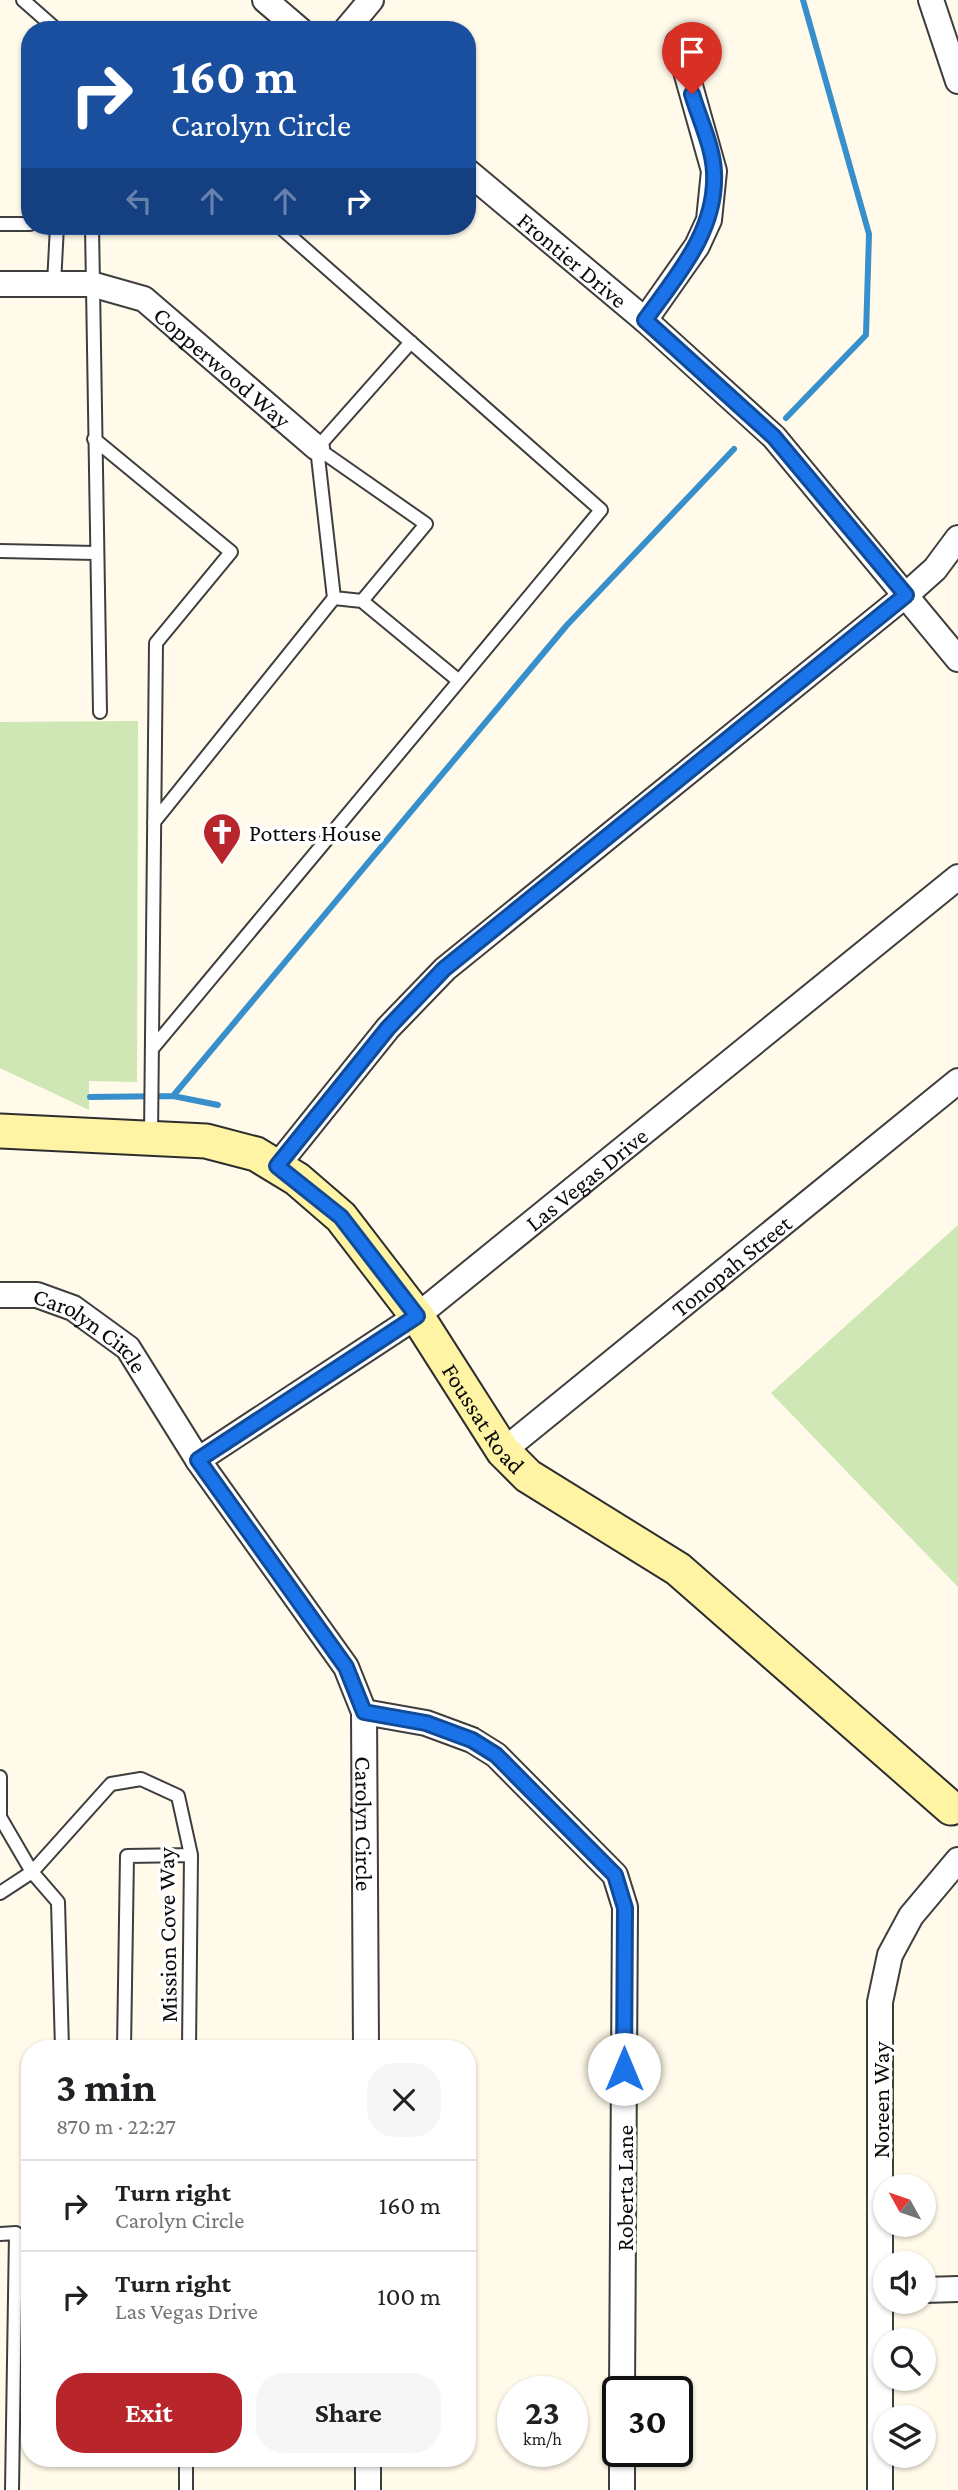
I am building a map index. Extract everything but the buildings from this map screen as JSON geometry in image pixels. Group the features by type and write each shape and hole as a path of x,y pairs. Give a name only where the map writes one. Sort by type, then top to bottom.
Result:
{"main road":[{"name":"Foussat Road","path":"0,1131 152,1122 206,1141 256,1154 277,1166 341,1217 417,1316 503,1451 528,1476 678,1569 956,1814"}],"street":[{"path":"265,0 290,21"},
{"path":"354,21 371,0"},
{"path":"930,0 958,80"},
{"path":"645,320 697,246 709,220 714,171 678,43"},
{"name":"Frontier Drive","path":"476,179 645,320 774,437 958,659"},
{"name":"Copperwood Way","path":"0,284 91,284 144,299 317,448"},
{"path":"277,1166 388,1028 444,969 906,595 934,569 958,538"},
{"name":"Las Vegas Drive","path":"198,1460 417,1316 958,877"},
{"name":"Tonopah Street","path":"503,1451 958,1081"},
{"name":"Carolyn Circle","path":"0,1295 37,1295 73,1308 128,1348 198,1460 346,1667 364,1712 366,2040"},
{"name":"Roberta Lane","path":"364,1712 426,1723 472,1740 496,1755 615,1875 625,1908 622,2376"},
{"name":"Noreen Way","path":"883,2251 880,2002 890,1955 911,1916 958,1860"},
{"path":"936,2290 958,2289"},
{"name":"Noreen Way","path":"880,2490 883,2314"},
{"path":"368,2467 368,2490"},
{"path":"622,2467 622,2490"}],"lane":[{"path":"23,0 47,21"},
{"path":"0,224 21,224"},
{"path":"54,284 57,235"},
{"path":"92,235 100,712"},
{"path":"152,1049 601,510 289,235"},
{"path":"154,822 334,598 317,448 411,342"},
{"path":"94,439 231,552 156,643 152,1122"},
{"path":"317,448 426,524 362,601"},
{"path":"0,551 96,553"},
{"path":"334,598 362,601 458,681"},
{"path":"0,1777 0,1817 32,1872 58,1902 62,2040"},
{"name":"Mission Cove Way","path":"0,1893 32,1872 111,1784 141,1779 178,1796 191,1855 189,2040"},
{"path":"124,2040 127,1856 191,1855"},
{"path":"0,2234 16,2233 12,2490"},
{"path":"186,2467 186,2490"}],"green space":[{"path":"138,721 137,1082 89,1081 89,1110 0,1068 0,722"},
{"path":"958,1225 958,1587 771,1393"}],"waterway":[{"path":"786,418 866,335 869,234 803,0"},
{"path":"173,1096 567,625 734,449"},
{"path":"90,1097 173,1096 218,1105"}],"place":[{"name":"Potters House","path":"222,866"}],"route":[{"path":"624,2069 625,1908 615,1875 496,1755 472,1740 426,1723 364,1712 346,1667 198,1460 417,1316 341,1217 297,1179 277,1166 388,1028 444,969 906,595 774,437 645,320 697,246 709,220 714,171 692,94"}]}
